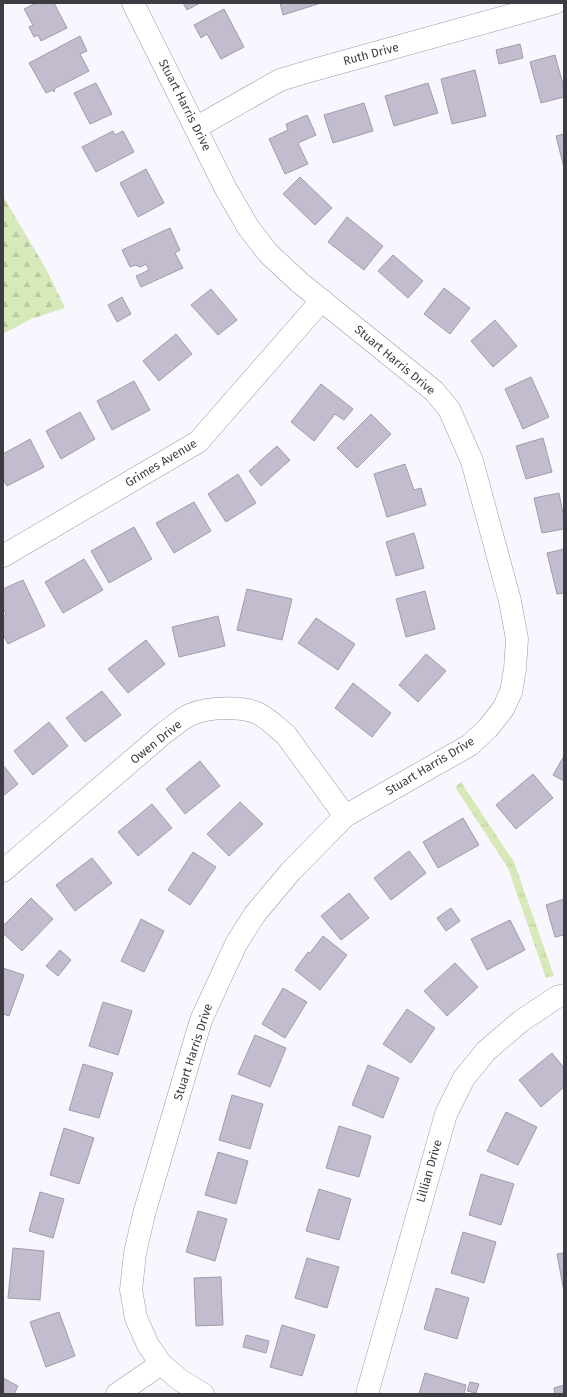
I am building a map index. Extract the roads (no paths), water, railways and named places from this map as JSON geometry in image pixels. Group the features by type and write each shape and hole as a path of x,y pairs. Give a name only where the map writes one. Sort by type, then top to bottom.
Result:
{"street":[{"name":"Stuart Harris Drive","path":"133,3 197,128 226,189 248,227 268,253 299,282 434,391 449,409 472,460 510,601 517,639 515,669 511,692 503,709 488,728 470,745 346,816 291,871 255,914 236,944 200,1020 144,1214 135,1253 131,1290 136,1318 148,1345 161,1364 180,1380 203,1394"},
{"name":"Ruth Drive","path":"197,128 280,80 310,70 555,3"},
{"name":"Grimes Avenue","path":"3,556 198,442 322,300"},
{"name":"Owen Drive","path":"3,871 164,732 192,714 214,709 239,709 258,713 274,724 286,735 346,816"},
{"name":"Lillian Drive","path":"367,1394 446,1114 464,1078 486,1051 521,1021 557,997 564,995"},
{"path":"117,1394 161,1364"}]}
